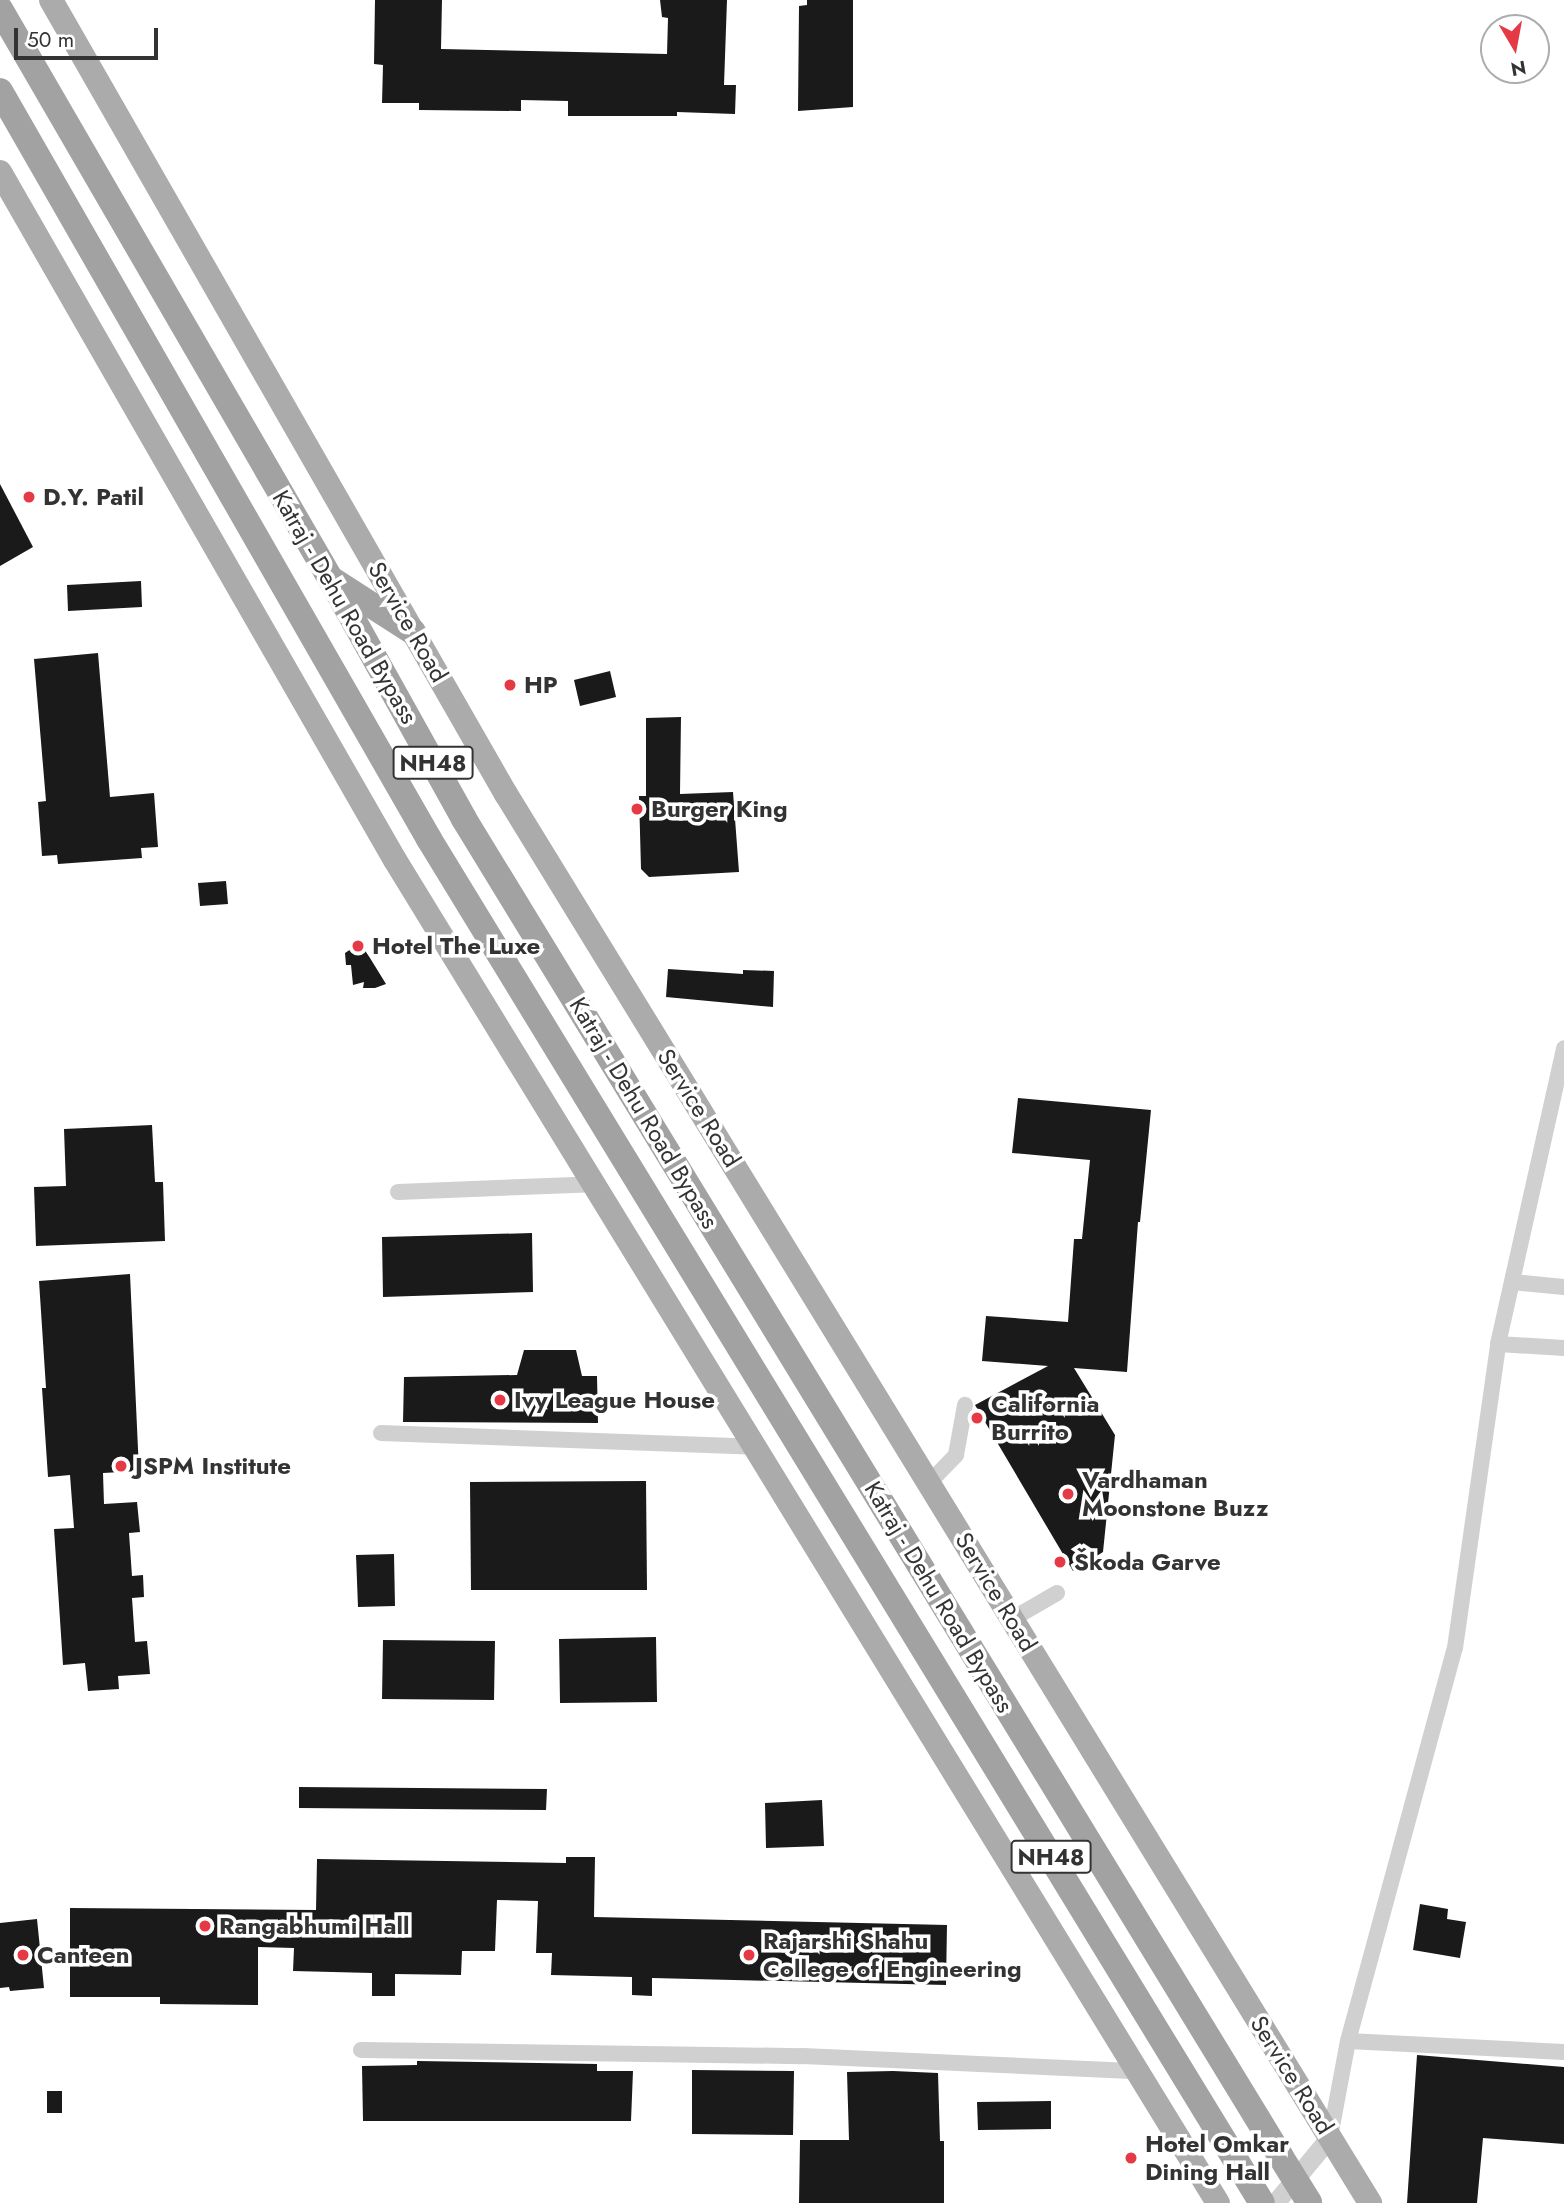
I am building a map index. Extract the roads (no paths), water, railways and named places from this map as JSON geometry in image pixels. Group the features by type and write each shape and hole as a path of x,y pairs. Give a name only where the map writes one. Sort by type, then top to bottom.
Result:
{"highway":[{"name":"Katraj - Dehu Road Bypass","path":"0,9 330,578 464,819 1310,2202"},
{"name":"Katraj - Dehu Road Bypass","path":"0,91 429,839 1264,2199"},
{"path":"330,578 413,632"}],"main road":[{"name":"Service Road","path":"51,0 513,805 1370,2203"},
{"path":"0,172 395,860 1218,2203"}],"street":[{"path":"1264,2199 1330,2137 1348,2041 1455,1648 1498,1344 1564,1048"},
{"path":"398,1192 593,1184"},
{"path":"1512,1282 1564,1287"},
{"path":"1498,1344 1564,1348"},
{"path":"929,1483 949,1466 956,1455 965,1405"},
{"path":"381,1433 755,1447"},
{"path":"1012,1619 1057,1592"},
{"path":"1348,2041 1564,2052"},
{"path":"361,2050 803,2056 1137,2071"}],"place":[{"name":"D.Y. Patil","path":"29,497"},
{"name":"HP","path":"510,685"},
{"name":"Burger King","path":"637,809"},
{"name":"Hotel The Luxe","path":"358,946"},
{"name":"Ivy League House","path":"500,1400"},
{"name":"California Burrito","path":"977,1418"},
{"name":"JSPM Institute","path":"121,1466"},
{"name":"Vardhaman Moonstone Buzz","path":"1068,1494"},
{"name":"Škoda Garve","path":"1060,1562"},
{"name":"Rangabhumi Hall","path":"205,1926"},
{"name":"Canteen","path":"23,1955"},
{"name":"Rajarshi Shahu College of Engineering","path":"749,1955"},
{"name":"Hotel Omkar Dining Hall","path":"1131,2158"}]}
